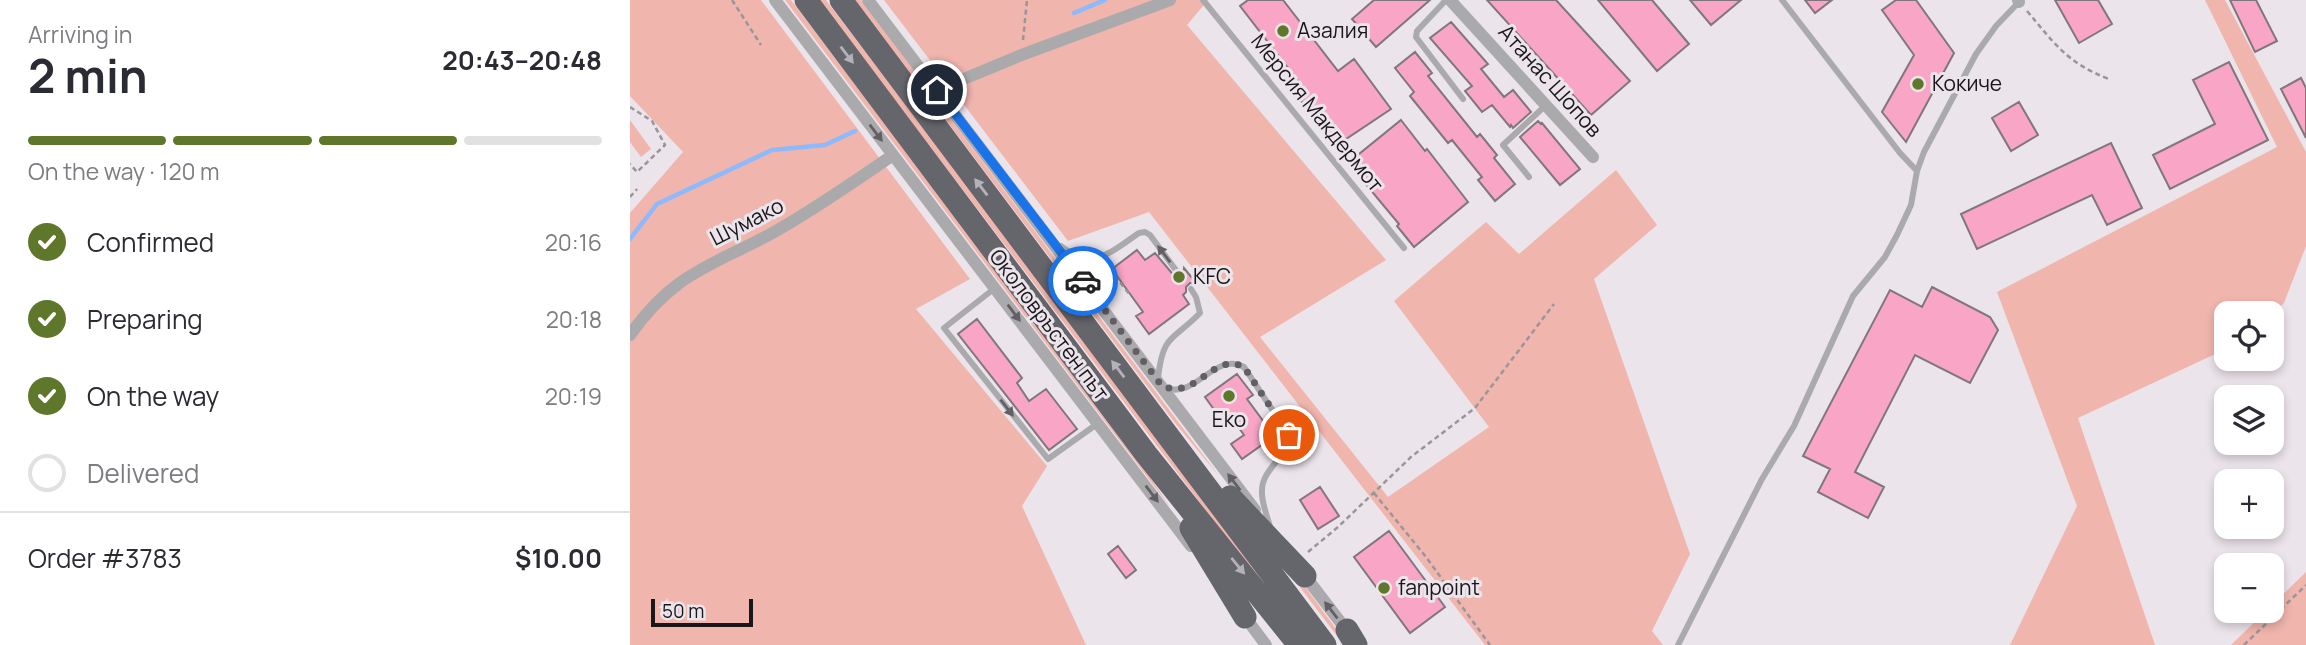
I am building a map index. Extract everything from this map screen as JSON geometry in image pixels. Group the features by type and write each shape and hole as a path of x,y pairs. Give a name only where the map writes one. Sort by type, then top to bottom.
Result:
{"highway":[{"name":"Околовръстен път","path":"806,0 1146,454 1299,645"},
{"name":"Околовръстен път","path":"841,0 1325,645"},
{"path":"1159,423 1300,569"},
{"path":"1146,454 1245,617"}],"street":[{"path":"775,0 1266,645"},
{"path":"868,0 1354,640"},
{"path":"937,90 1024,54 1170,0"},
{"name":"Атанас Шопов","path":"1448,0 1593,158"},
{"name":"Шумако","path":"630,335 667,291 689,275 820,205 892,155"}],"lane":[{"name":"Мерсия Макдермот","path":"1203,0 1404,248"},
{"path":"1448,0 1417,31 1416,37 1462,99"},
{"path":"1782,0 1900,153 1917,171"},
{"path":"1678,645 1762,479 1794,426 1853,296 1885,257 1897,235 1911,205 1917,171 1924,152 1976,54 2018,1"},
{"path":"1529,177 1503,145 1545,106"},
{"path":"1049,236 1075,256 1096,259 1145,232 1178,273"},
{"path":"995,288 944,328 1048,459 1098,423"},
{"path":"1191,289 1200,313 1172,336 1164,347 1160,383 1173,390 1183,390 1225,363 1236,363 1244,367 1289,435 1289,444 1264,480 1261,492 1272,531"}],"path":[{"path":"732,0 761,45"},
{"path":"1024,54 1027,0"},
{"path":"2018,1 2068,58 2090,72 2109,79"},
{"path":"630,107 652,121 665,145 637,172 630,164"},
{"path":"630,197 637,189"},
{"path":"1110,269 1130,295"},
{"path":"1300,569 1338,527 1410,457 1475,408 1554,304"},
{"path":"1374,493 1426,557 1490,645"},
{"path":"2244,645 2306,585"}],"shaded area":[{"path":"630,0 761,0 970,279 916,309 1047,466 1022,506 1086,645 630,645 630,213 683,152 630,96"},
{"path":"785,0 791,0 1130,447 1170,507"},
{"path":"819,0 826,0 1315,645 1308,645"},
{"path":"855,0 861,0 1219,476 1175,423"},
{"path":"884,0 1208,0 1187,25 1386,260 1260,337 1388,497 1489,427 1394,301 1486,222 1519,254 1616,170 1657,225 1594,279 1690,554 1652,631 1663,645 1485,645 1149,212 1068,241"},
{"path":"2205,0 2225,0 2306,152 2306,246 2284,303 2214,301 2214,355 2078,418 2155,645 2010,645 2077,506 1997,292 2277,147"},
{"path":"630,120 651,149 641,157 630,142"},
{"path":"1264,540 1283,557 1348,645 1344,645"},
{"path":"2306,572 2306,645 2231,645 2254,623 2284,623 2284,593"}],"building":[{"path":"1248,0 1283,0 1338,71 1354,59 1391,109 1337,145 1320,120 1318,122 1301,101 1308,94 1240,6"},
{"path":"1374,0 1430,0 1376,47 1352,19"},
{"path":"1487,0 1556,0 1630,81 1591,115"},
{"path":"1598,0 1652,0 1689,44 1657,71"},
{"path":"1690,0 1741,0 1711,25"},
{"path":"1805,0 1832,0 1815,13"},
{"name":"Кокиче","path":"1896,0 1916,0 1954,53 1906,142 1882,112 1914,55 1882,10"},
{"path":"2055,0 2098,0 2112,24 2079,43"},
{"path":"2230,0 2256,0 2277,41 2255,52"},
{"path":"1451,22 1488,64 1481,69 1504,97 1513,90 1531,112 1513,128 1492,105 1482,112 1465,91 1472,86 1430,38"},
{"path":"1415,52 1432,73 1428,76 1477,137 1480,134 1497,155 1494,158 1515,184 1495,201 1478,180 1482,177 1452,140 1448,143 1410,96 1414,92 1395,68"},
{"path":"2229,62 2268,140 2170,189 2153,155 2215,124 2193,80"},
{"path":"2301,78 2306,88 2306,138 2281,89"},
{"path":"2019,102 2038,135 2011,151 1992,118"},
{"path":"1401,120 1468,202 1414,247 1397,226 1399,224 1348,163"},
{"path":"1538,121 1580,169 1560,185 1520,137"},
{"path":"2111,143 2142,208 2107,225 2092,195 1977,249 1961,214"},
{"path":"1137,250 1145,260 1155,253 1176,278 1183,276 1184,268 1197,284 1190,283 1186,287 1183,295 1189,304 1149,334 1136,316 1143,312 1112,269"},
{"path":"1932,287 1990,317 1998,330 1970,383 1915,355 1855,472 1884,487 1868,518 1818,492 1830,469 1803,456 1890,290 1922,307"},
{"path":"977,319 1022,378 1017,383 1029,401 1046,389 1077,429 1049,450 958,334"},
{"path":"1237,374 1253,395 1247,399 1264,422 1270,417 1280,432 1242,459 1231,444 1244,435 1228,413 1220,418 1205,397"},
{"path":"1320,487 1339,516 1318,529 1300,500"},
{"path":"1389,531 1445,607 1410,633 1354,557"},
{"path":"1118,546 1136,570 1126,578 1108,554"}],"waterway":[{"path":"1074,13 1105,0"},
{"path":"630,239 657,204 772,150 825,145 855,131"}],"way so far":[{"path":"1083,281 1162,386 1183,390 1225,363 1236,363 1244,367 1289,435"}],"place":[{"name":"Азалия","path":"1283,31"},
{"name":"Кокиче","path":"1918,84"},
{"name":"KFC","path":"1179,277"},
{"name":"Eko","path":"1229,396"},
{"name":"fanpoint","path":"1384,588"}],"route":[{"path":"937,90 1083,281"}]}
